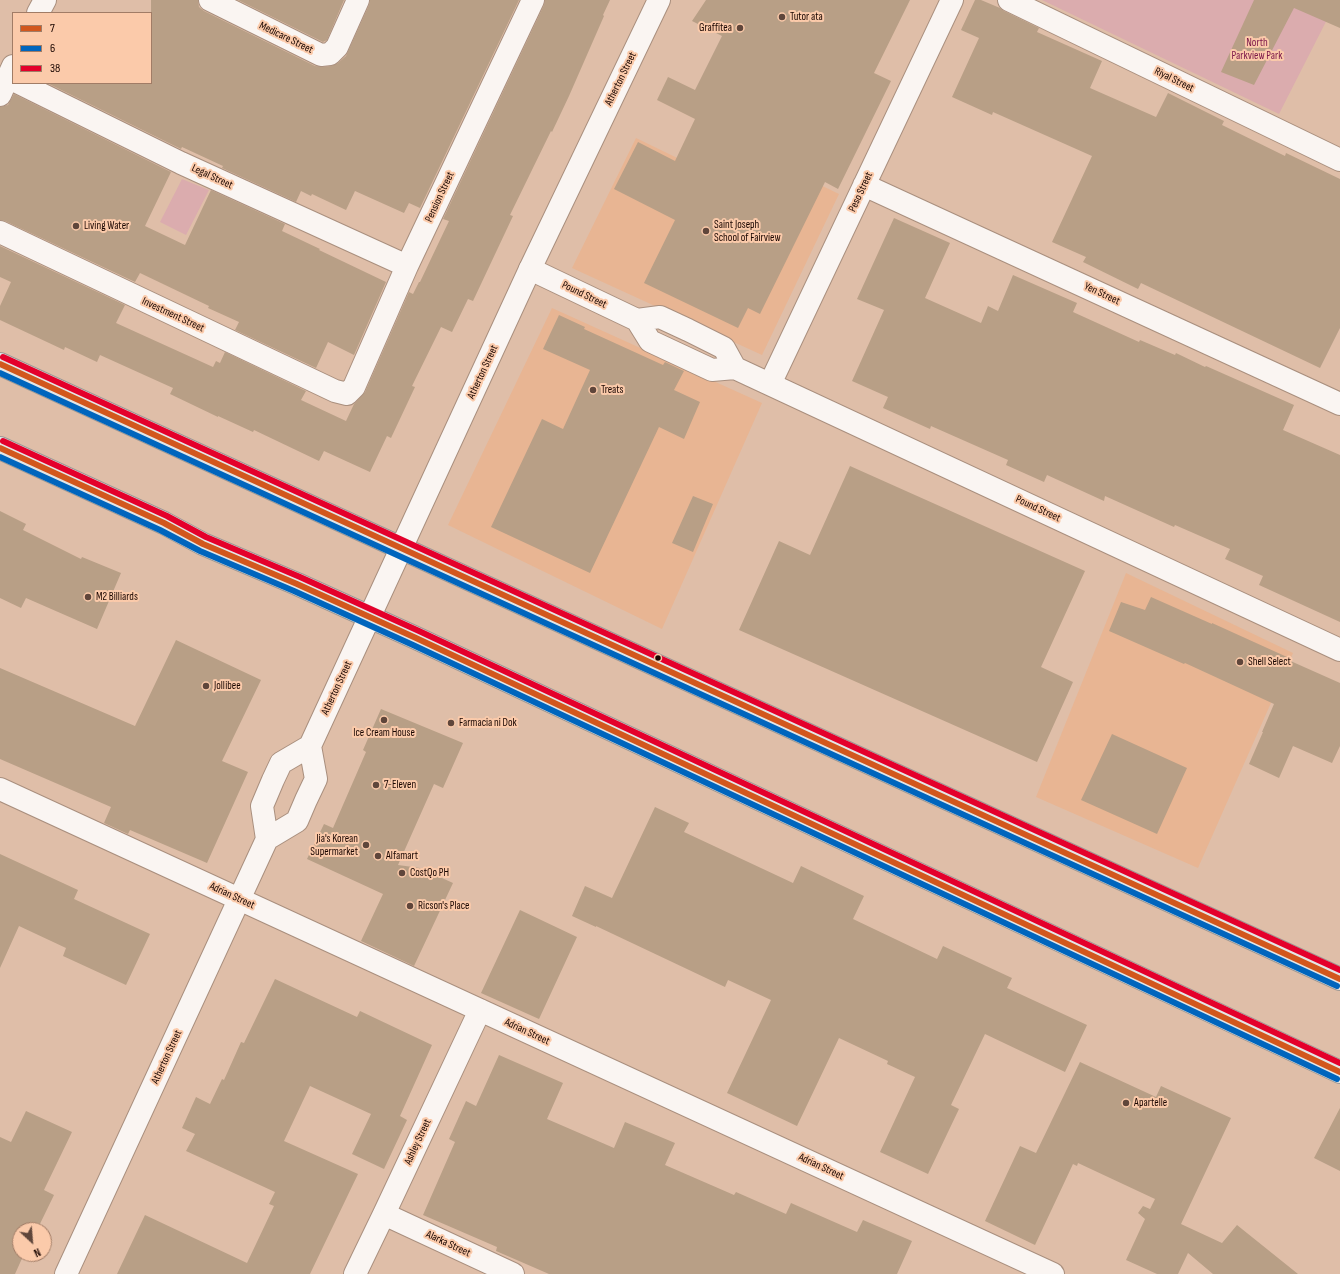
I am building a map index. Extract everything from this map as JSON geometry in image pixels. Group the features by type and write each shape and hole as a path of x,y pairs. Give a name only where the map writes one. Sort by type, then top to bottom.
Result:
{"main road":[{"path":"0,364 1340,979"},
{"path":"0,448 164,522 203,544 298,584 370,617 1340,1072"}],"street":[{"path":"39,12 45,0"},
{"name":"Medicare Street","path":"210,0 321,55 330,54 337,47 358,0"},
{"name":"Pension Street","path":"347,394 354,387 407,266 533,0"},
{"name":"Atherton Street","path":"310,746 530,269 659,0"},
{"name":"Peso Street","path":"770,384 952,0"},
{"name":"Riyal Street","path":"1008,0 1340,160"},
{"name":"Legal Street","path":"19,84 181,163 407,266"},
{"name":"Yen Street","path":"864,185 1340,404"},
{"name":"Investment Street","path":"0,232 335,391 347,394"},
{"name":"Pound Street","path":"530,269 637,320 660,317 688,330 724,348 735,368 1340,650"},
{"path":"310,746 316,779 297,822 268,839 262,806 273,780 282,763 310,746"},
{"name":"Adrian Street","path":"0,789 1054,1274"},
{"name":"Atherton Street","path":"66,1274 268,839"},
{"name":"Ashley Street","path":"355,1274 480,1010"},
{"name":"Alarka Street","path":"384,1214 513,1274"}],"shaded area":[{"name":"Saint Joseph School of Fairview","path":"636,138 733,185 750,151 839,194 762,355 572,268"},
{"path":"552,308 762,403 662,629 448,525"},
{"path":"1126,573 1293,653 1198,868 1036,797"}],"green space":[{"name":"North Parkview Park","path":"1042,0 1337,0 1279,114"},
{"path":"182,179 209,190 186,235 160,222"}],"building":[{"path":"151,0 198,0 199,7 204,11 315,66 322,67 331,66 338,63 346,56 370,0 519,0 420,208 409,203 404,213 355,191 346,210 312,194 311,196 301,191 296,202 222,168 223,166 182,147 181,149 49,84 152,84"},
{"path":"238,0 344,0 327,40 323,42"},
{"path":"545,0 610,0 569,96 510,215 513,216 473,301 468,299 452,332 441,327 412,386 415,387 391,438 387,436 370,472 324,451 319,461 254,430 253,432 218,417 170,394 173,388 100,355 97,362 65,347 64,350 0,320 0,306 11,282 0,277 0,246 125,305 116,323 213,367 216,361 220,363 225,352 306,391 301,400 346,421 354,404 365,392 409,292 413,294 420,282 449,221 443,219 544,5"},
{"path":"706,0 910,0 874,73 891,81 838,189 825,182 760,314 748,308 738,328 644,283 675,220 614,189 638,142 675,161 695,119 657,100 668,77 695,90 722,36 692,21"},
{"path":"975,0 981,0 1000,8 1039,28 1037,32 1102,61 1090,88 1156,117 1168,93 1224,121 1222,125 1285,156 1286,153 1340,179 1340,328 1320,368 1141,283 1138,289 1083,262 1086,257 1052,242 1092,156 993,112 992,115 952,97 979,38 961,30"},
{"path":"1254,0 1340,0 1340,28 1294,8 1254,85 1221,72"},
{"path":"14,94 171,172 145,226 185,245 211,190 285,224 282,231 386,282 354,355 328,342 316,368 235,330 239,322 208,308 209,306 140,273 135,282 0,220 0,107 8,105"},
{"path":"894,218 950,243 925,298 981,323 988,306 998,311 1013,275 1077,303 1073,312 1139,342 1140,340 1175,355 1176,353 1294,405 1283,430 1340,455 1340,622 1259,585 1263,576 1225,559 1230,549 1175,525 1174,527 1105,496 1104,501 1047,475 1044,482 1006,465 1008,460 931,426 930,429 883,408 888,397 852,381 884,310 857,299"},
{"path":"559,315 585,327 584,329 663,365 665,362 684,371 674,390 700,402 684,439 659,427 590,573 491,527 542,419 563,429 590,370 543,349"},
{"path":"850,466 1085,571 1041,667 1073,682 1037,762 739,630 779,541 810,555"},
{"path":"693,496 713,504 693,552 672,543"},
{"path":"0,511 26,524 23,530 81,559 82,557 121,573 97,629 26,598 21,608 0,598"},
{"path":"1151,597 1287,657 1286,659 1340,683 1340,746 1332,763 1293,746 1279,778 1249,764 1274,704 1185,663 1184,664 1109,631 1121,602 1145,610"},
{"path":"176,640 261,680 222,761 248,772 207,863 130,830 128,834 104,823 111,807 0,759 0,668 135,726"},
{"path":"381,709 463,743 443,788 434,784 398,865 420,868 453,883 414,966 361,941 383,894 307,859 324,824 333,828 366,752 363,750"},
{"path":"1112,734 1187,768 1157,834 1081,800"},
{"path":"655,807 689,823 684,832 793,883 801,866 864,896 853,919 937,959 943,946 1012,978 1007,988 1087,1025 1065,1072 985,1034 951,1105 959,1109 928,1174 880,1152 915,1077 887,1064 888,1061 839,1038 797,1126 727,1093 771,1000 728,980 725,987 572,916 585,886 612,898"},
{"path":"0,854 78,890 74,899 150,934 126,985 63,956 66,948 19,926 0,968"},
{"path":"520,910 577,937 539,1019 481,993"},
{"path":"275,979 357,1017 360,1011 432,1045 400,1116 407,1120 384,1169 352,1154 371,1114 310,1086 284,1141 358,1174 310,1274 117,1274 145,1215 247,1263 274,1206 269,1204 275,1192 186,1151 195,1134 182,1128 196,1097 210,1104 222,1079 224,1080 241,1042 244,1043"},
{"path":"499,1055 563,1083 547,1119 614,1148 625,1122 675,1143 665,1165 734,1195 736,1192 786,1214 791,1203 857,1232 863,1220 912,1241 897,1274 549,1274 496,1251 497,1247 423,1215 455,1142 449,1139 466,1101 476,1106"},
{"path":"1080,1062 1156,1097 1161,1086 1231,1118 1181,1224 1222,1243 1237,1225 1298,1274 1213,1274 1188,1253 1178,1274 1157,1274 1126,1260 1145,1219 1138,1213 1143,1206 1150,1209 1155,1199 1078,1163 1077,1166 1073,1164 1035,1245 985,1221 1020,1146 1036,1153"},
{"path":"1340,1108 1340,1171 1314,1158"},
{"path":"26,1111 72,1132 44,1190 54,1195 41,1222 12,1222 12,1262 20,1262 15,1274 0,1274 0,1137 11,1142"}],"transit line":[{"name":"38","path":"3,357 1340,970"},
{"name":"7","path":"0,364 1340,979"},
{"name":"6","path":"0,373 1337,986"},
{"name":"38","path":"3,441 167,516 206,537 300,577 419,631 1340,1063"},
{"name":"7","path":"0,448 164,523 203,544 297,584 416,638 1340,1072"},
{"name":"6","path":"0,457 160,530 200,551 294,591 413,645 1337,1079"}],"place":[{"name":"Tutor ata","path":"782,17"},
{"name":"Graffitea","path":"740,28"},
{"name":"Living Water","path":"76,226"},
{"name":"Saint Joseph School of Fairview","path":"706,231"},
{"name":"Treats","path":"593,390"},
{"name":"M2 Billiards","path":"88,597"},
{"name":"Shell Select","path":"1240,662"},
{"name":"Jollibee","path":"206,686"},
{"name":"Ice Cream House","path":"384,720"},
{"name":"Farmacia ni Dok","path":"451,723"},
{"name":"7-Eleven","path":"376,785"},
{"name":"Jia's Korean Supermarket","path":"366,845"},
{"name":"Alfamart","path":"378,856"},
{"name":"CostQo PH","path":"402,873"},
{"name":"Ricson's Place","path":"410,906"},
{"name":"Apartelle","path":"1126,1103"}]}
